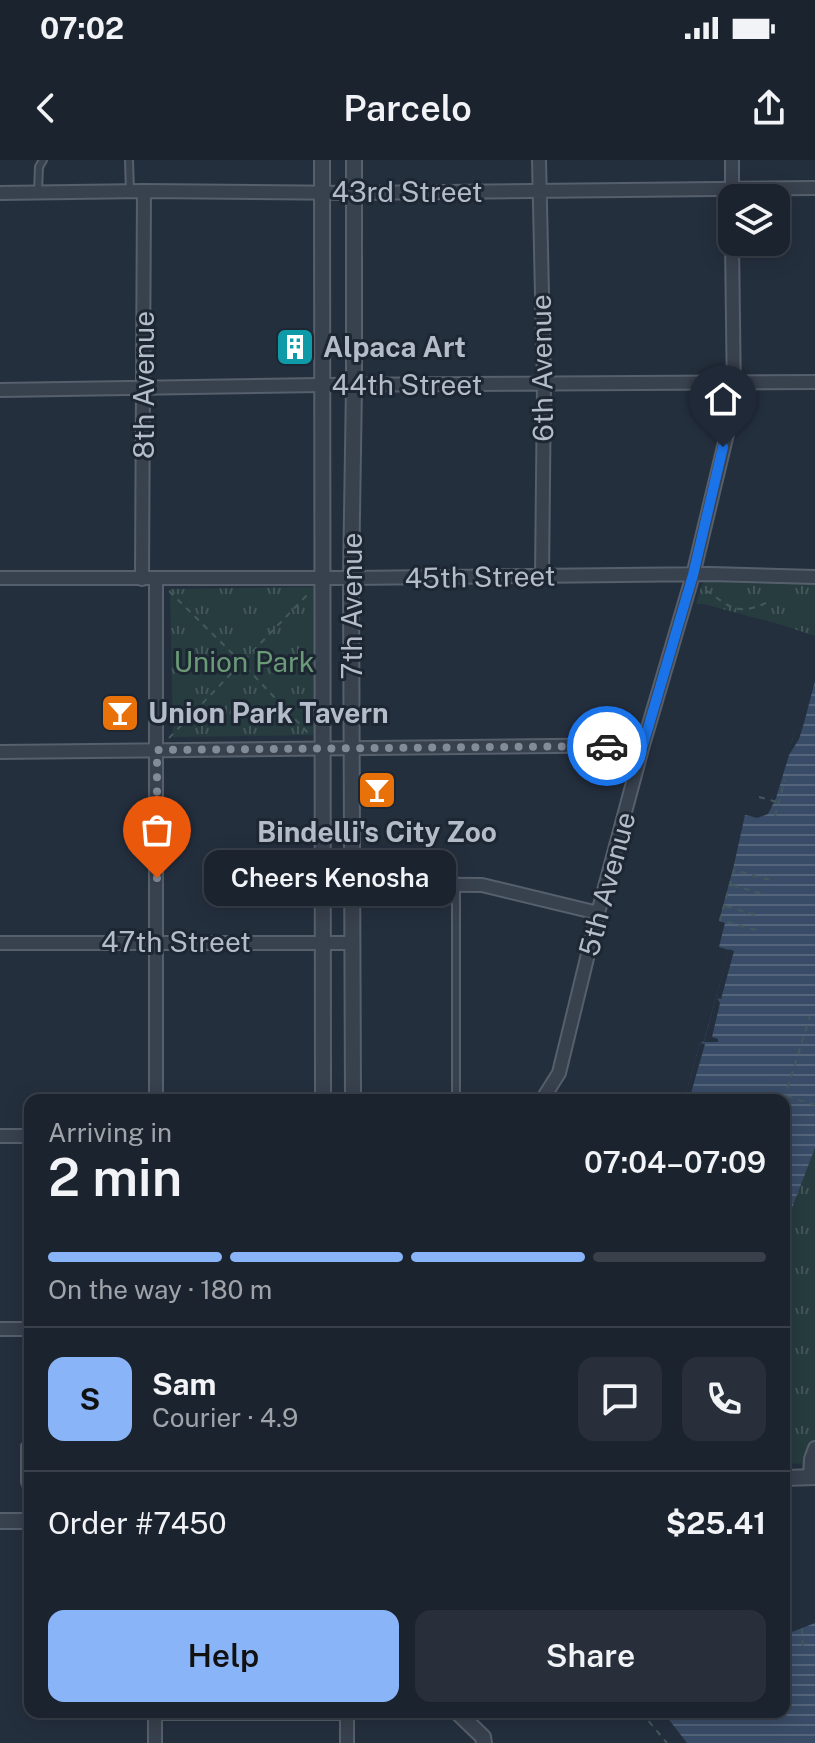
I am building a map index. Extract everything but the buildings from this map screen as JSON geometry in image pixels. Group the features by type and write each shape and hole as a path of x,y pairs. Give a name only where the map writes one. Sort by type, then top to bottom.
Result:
{"street":[{"name":"7th Avenue","path":"322,160 318,584 323,749 323,1094"},
{"name":"7th Avenue","path":"353,1094 351,578 354,160"},
{"name":"6th Avenue","path":"539,160 544,384 542,577"},
{"path":"732,160 732,184"},
{"name":"43rd Street","path":"790,190 815,188"},
{"name":"8th Avenue","path":"142,579 144,191"},
{"name":"43rd Street","path":"0,193 718,193"},
{"name":"5th Avenue","path":"546,1094 559,1073 643,745 693,575 733,409 732,256"},
{"name":"44th Street","path":"0,390 815,382"},
{"name":"45th Street","path":"0,578 318,584 351,578 753,574 815,577"},
{"path":"156,579 156,1094"},
{"path":"0,752 643,745"},
{"path":"352,884 482,885 598,913"},
{"name":"47th Street","path":"0,943 352,943"},
{"path":"0,1136 24,1136"},
{"path":"0,1329 24,1329"},
{"path":"790,1478 812,1477 811,1459 815,1448"},
{"path":"0,1521 24,1521"},
{"path":"155,1718 155,1743"},
{"path":"347,1718 347,1743"},
{"path":"463,1718 483,1737 484,1743"}],"lane":[{"path":"33,160 41,164 38,192"},
{"path":"129,160 130,191"},
{"path":"456,883 456,1094"}],"path":[{"path":"156,579 241,662 323,749"},
{"path":"157,750 318,584"},
{"path":"706,591 732,607 746,610 770,601"},
{"path":"775,816 785,780"},
{"path":"759,797 779,802"},
{"path":"756,930 720,920 734,870 770,880"},
{"path":"731,884 766,895"},
{"path":"725,905 759,916"},
{"path":"786,1094 810,1016"},
{"path":"790,1099 815,1105"},
{"path":"802,1628 803,1651"},
{"path":"646,1718 667,1743"}],"green space":[{"path":"714,566 815,570 815,636 696,604 701,587"},
{"name":"Union Park","path":"315,587 317,735 173,737 170,589"},
{"path":"815,1148 815,1463 790,1464 790,1213"}],"water":[{"path":"815,675 815,1148 790,1213 790,1094 686,1094 729,950 719,947 725,923 719,921 745,815 750,816 768,808"},
{"path":"815,1623 815,1743 684,1743 663,1718 790,1718 790,1633"}],"pier":[{"path":"815,671 804,723 789,755 776,798 768,814 757,818 750,816 747,811 761,809 767,803"},
{"path":"729,949 734,951 721,999 717,998 720,1003 712,1037 718,1042 704,1042"},
{"path":"700,1043 705,1044 691,1094 686,1094"},
{"path":"659,1718 668,1718 687,1743 679,1743"}],"way so far":[{"path":"157,878 157,750 607,746"}],"place":[{"name":"Alpaca Art","path":"295,347"},
{"name":"Union Park Tavern","path":"120,713"},
{"name":"Bindelli's City Zoo","path":"377,790"},
{"name":"Cheers Kenosha","path":"157,878"}],"route":[{"path":"607,746 643,745 693,575 723,447"}]}
